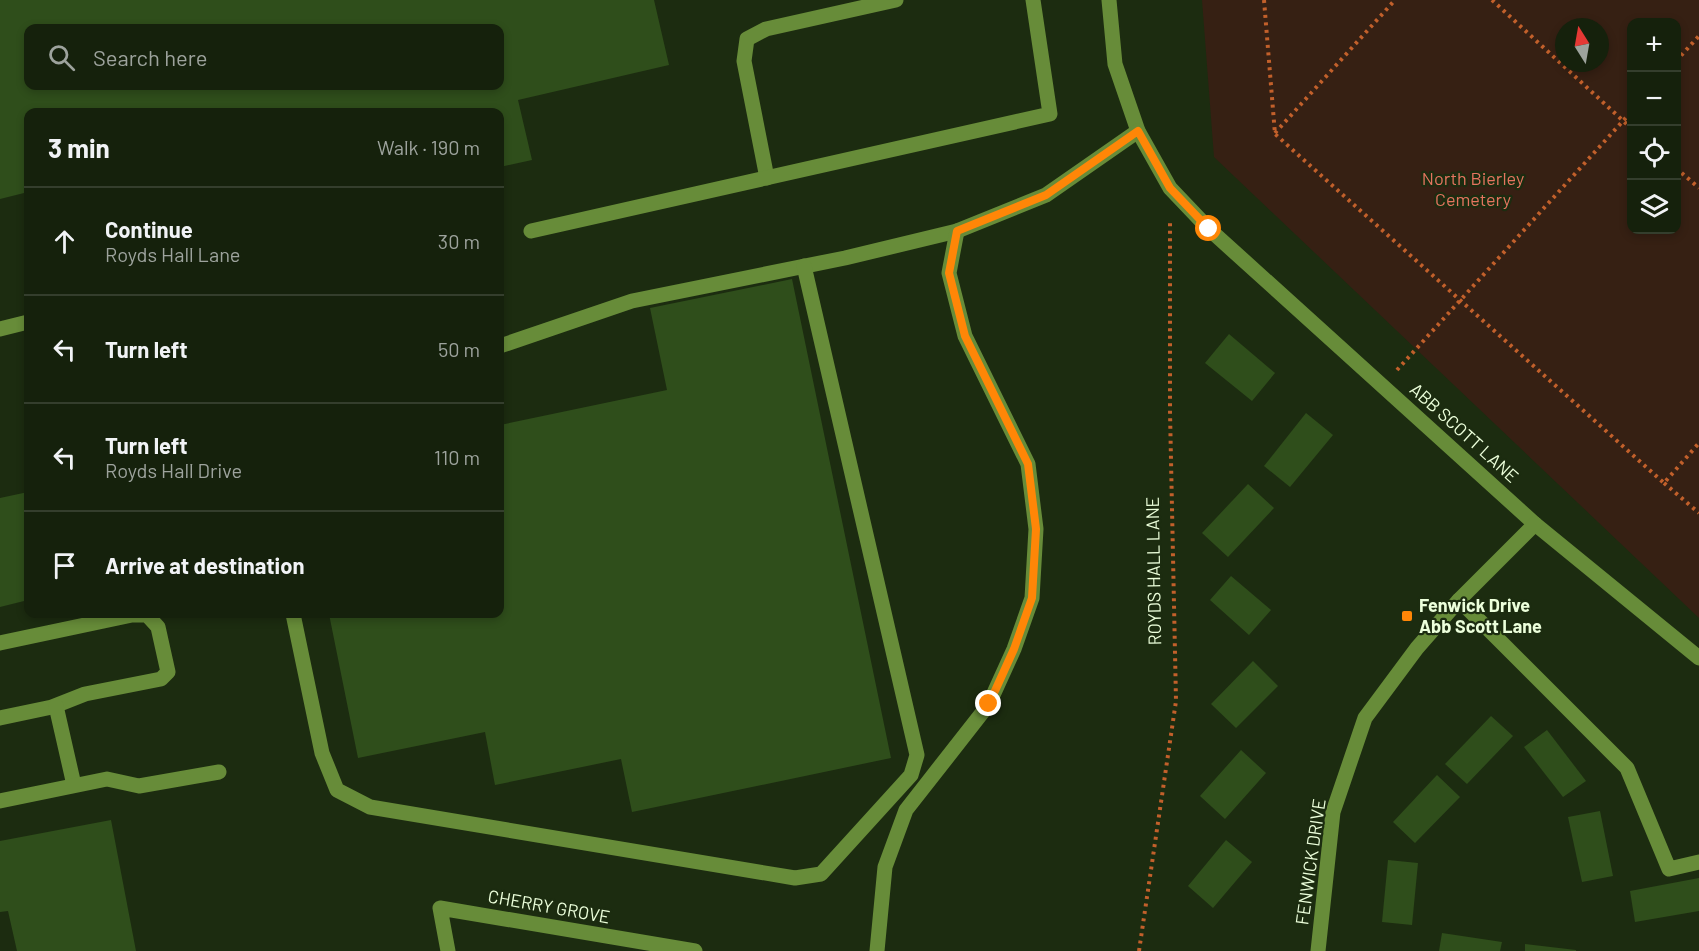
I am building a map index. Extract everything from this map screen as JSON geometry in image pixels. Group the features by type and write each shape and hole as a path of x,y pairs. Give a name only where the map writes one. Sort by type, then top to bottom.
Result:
{"street":[{"path":"767,178 744,61 747,39 766,29 896,0"},
{"path":"531,231 1050,114 1033,0"},
{"path":"1109,0 1115,64 1138,131 1170,188"},
{"path":"504,345 632,301 845,258 957,231 1046,195 1138,131"},
{"name":"ABB SCOTT LANE","path":"1170,188 1209,229 1535,524 1699,658"},
{"path":"877,951 885,867 906,810 989,704 1014,649 1032,598 1036,529 1028,464 965,336 949,273 957,231"},
{"path":"294,618 322,753 337,790 370,807 795,878 821,874 911,775 917,755 804,266"},
{"path":"0,329 24,323"},
{"name":"FENWICK DRIVE","path":"1318,951 1333,813 1365,718 1417,648 1459,600 1535,524"},
{"path":"1459,600 1627,768 1669,869 1699,862"},
{"path":"0,643 118,618"},
{"path":"0,718 56,706 85,694 161,680 168,672 158,627 153,618"},
{"path":"56,706 74,785"},
{"path":"0,801 107,779 139,786 219,772"},
{"name":"CHERRY GROVE","path":"448,951 440,908 695,951"}],"path":[{"path":"1264,0 1275,134 1699,513"},
{"path":"1275,134 1395,0"},
{"path":"1492,0 1628,126"},
{"path":"1681,56 1699,36"},
{"path":"1383,386 1627,116"},
{"path":"1681,172 1699,188"},
{"name":"ROYDS HALL LANE","path":"1138,951 1176,701 1170,412 1170,188"},
{"path":"1664,483 1699,443"}],"green space":[{"name":"North Bierley Cemetery","path":"1202,0 1699,0 1699,618 1214,157"}],"building":[{"path":"0,0 654,0 669,65 518,100 532,160 504,166 504,108 24,108 24,193 0,199"},
{"path":"792,279 891,758 632,812 621,759 495,785 485,732 358,758 330,618 504,618 504,424 667,390 650,308"},
{"path":"1229,334 1275,373 1252,401 1205,363"},
{"path":"1306,413 1333,435 1290,487 1264,466"},
{"path":"1248,484 1274,508 1228,557 1202,533"},
{"path":"24,493 24,601 0,607 0,498"},
{"path":"1231,576 1271,610 1249,635 1210,600"},
{"path":"1253,661 1278,686 1236,728 1211,704"},
{"path":"1491,716 1513,736 1467,784 1445,764"},
{"path":"1547,730 1586,781 1563,797 1524,747"},
{"path":"1241,750 1266,773 1225,819 1200,796"},
{"path":"1437,775 1460,797 1415,843 1393,822"},
{"path":"1600,811 1613,876 1582,882 1568,817"},
{"path":"111,820 136,951 17,951 8,911 0,912 0,841"},
{"path":"1226,840 1252,862 1213,908 1188,886"},
{"path":"1388,860 1418,863 1412,925 1382,922"},
{"path":"1699,878 1699,911 1635,922 1630,891"},
{"path":"1442,933 1502,942 1500,951 1439,951"},
{"path":"1525,944 1576,950 1576,951 1525,951"}],"place":[{"name":"Fenwick Drive Abb Scott Lane","path":"1407,616"}],"route":[{"path":"989,704 1014,649 1032,598 1036,529 1028,464 965,336 949,273 957,231 1046,195 1138,131 1170,188 1209,229"}]}
